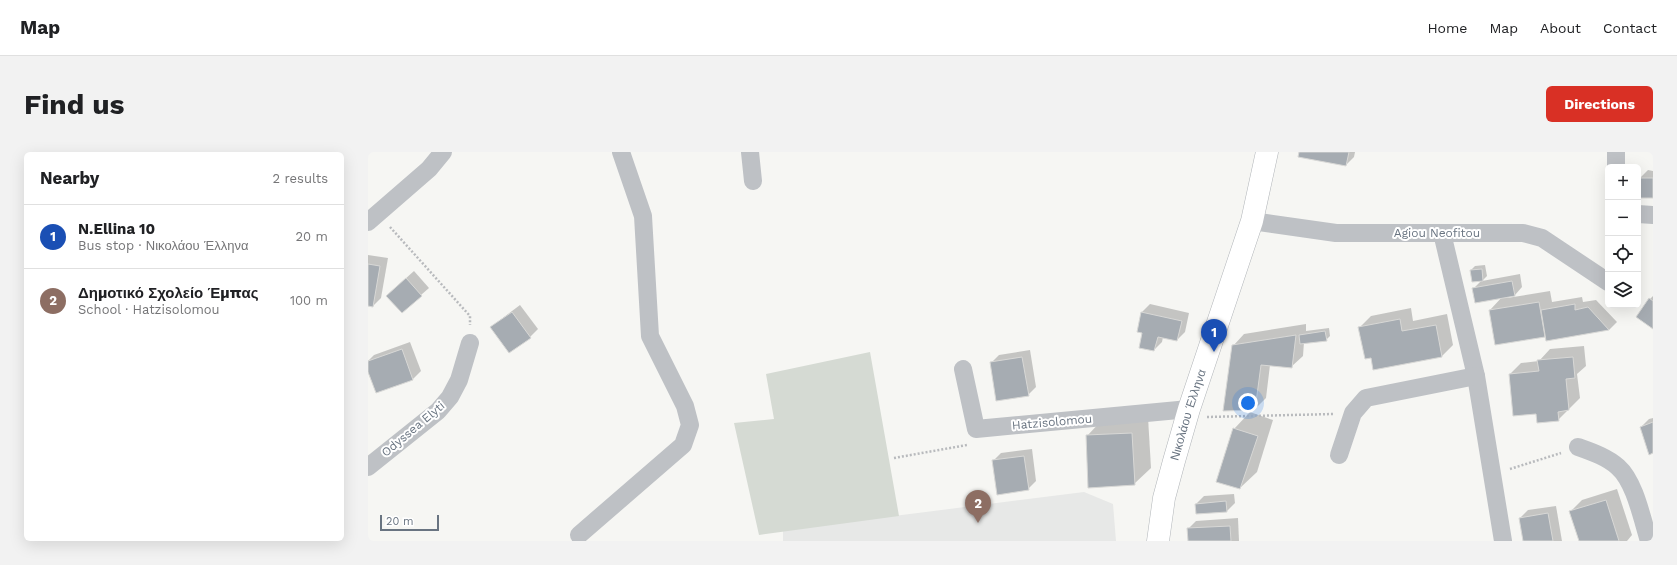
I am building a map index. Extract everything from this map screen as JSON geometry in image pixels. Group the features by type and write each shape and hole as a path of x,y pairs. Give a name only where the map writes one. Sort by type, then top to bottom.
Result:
{"street":[{"path":"373,218 429,169 443,152"},
{"path":"579,535 683,445 690,425 686,406 650,336 643,216 621,152"},
{"path":"750,152 753,181"},
{"name":"Νικολάου Έλληνα","path":"1158,541 1164,498 1188,413 1252,221 1267,152"},
{"path":"1616,152 1616,164"},
{"path":"1641,214 1653,215"},
{"name":"Agiou Neofitou","path":"1252,221 1336,233 1523,233 1542,238 1605,280"},
{"path":"1442,233 1476,376 1503,541"},
{"name":"Odyssea Elyti","path":"368,467 438,411 450,397 459,380 470,343"},
{"path":"962,369 976,429"},
{"path":"1339,455 1353,413 1366,398 1476,376"},
{"name":"Hatzisolomou","path":"976,429 1188,413"},
{"path":"1578,448 1600,456 1618,467 1629,481 1649,541"}],"path":[{"path":"373,218 470,316 470,343"},
{"path":"1188,413 1353,413"},
{"path":"894,458 968,445 976,429"},
{"path":"1492,474 1578,448"}],"shaded area":[{"path":"870,352 899,516 759,535 734,423 774,419 766,374"},
{"path":"1084,492 1113,504 1116,541 783,541 783,530"}],"building":[{"path":"1299,152 1349,152 1346,166 1298,157"},
{"path":"1641,178 1653,178 1653,198 1641,198"},
{"path":"368,264 380,266 373,307 368,306"},
{"path":"1482,269 1483,281 1472,282 1470,270"},
{"path":"406,278 422,296 402,313 386,296"},
{"path":"1512,281 1515,296 1475,303 1472,288"},
{"path":"1649,298 1653,301 1653,329 1636,317"},
{"path":"1539,302 1545,337 1495,345 1489,310"},
{"path":"1575,304 1575,310 1588,307 1609,330 1546,341 1541,310"},
{"path":"512,312 531,338 509,353 490,327"},
{"path":"1141,312 1182,321 1177,341 1158,337 1154,351 1139,348 1142,333 1137,332"},
{"path":"1400,319 1402,331 1436,325 1442,357 1373,370 1371,358 1365,359 1358,327"},
{"path":"1325,331 1327,341 1300,344 1299,335"},
{"path":"1296,335 1292,368 1261,365 1255,410 1223,411 1232,345"},
{"path":"402,349 413,380 376,393 368,372 368,361"},
{"path":"1022,357 1029,396 996,401 990,362"},
{"path":"1573,357 1575,378 1566,379 1569,410 1558,412 1559,421 1537,423 1536,414 1513,416 1509,374 1539,371 1537,360"},
{"path":"1653,422 1653,453 1649,455 1640,427"},
{"path":"1233,428 1258,436 1240,489 1216,482"},
{"path":"1132,433 1135,485 1088,488 1086,435"},
{"path":"1024,456 1029,490 997,495 992,460"},
{"path":"1606,500 1619,541 1579,541 1569,511"},
{"path":"1226,501 1227,512 1196,514 1195,504"},
{"path":"1548,513 1553,541 1523,541 1519,518"},
{"path":"1230,526 1231,541 1188,541 1187,528"}],"place":[{"name":"N.Ellina 10","path":"1214,352"},
{"name":"Δημοτικό Σχολείο Έμπας","path":"978,523"}]}
